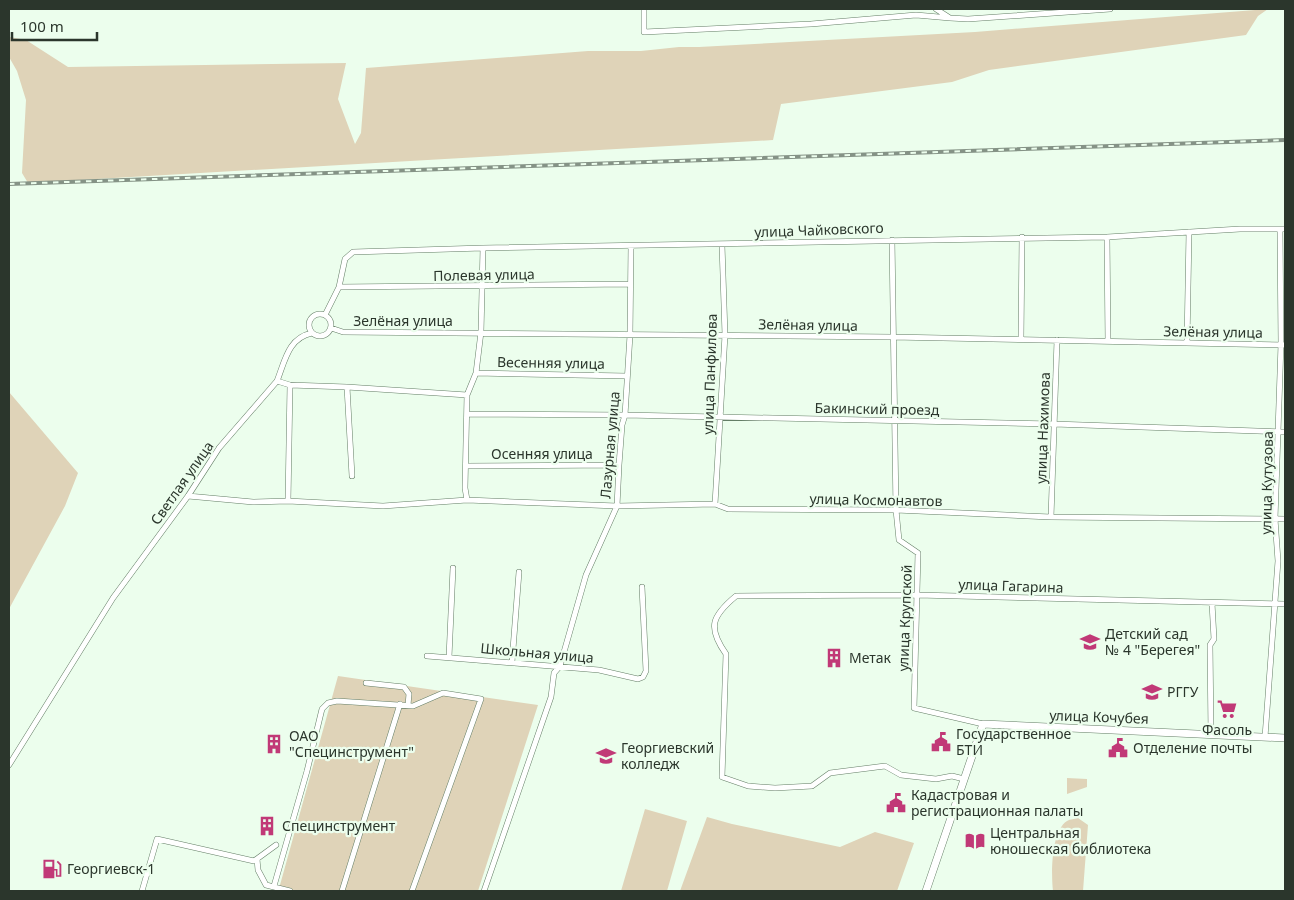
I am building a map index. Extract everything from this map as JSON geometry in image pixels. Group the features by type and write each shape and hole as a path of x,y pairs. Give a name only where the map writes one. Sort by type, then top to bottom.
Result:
{"main road":[{"path":"926,891 983,724"},
{"name":"улица Кочубея","path":"983,724 1285,738"}],"street":[{"path":"644,9 644,32 811,24 916,15 968,19 1110,9"},
{"path":"916,15 924,9"},
{"path":"936,9 950,18"},
{"name":"улица Чайковского","path":"339,288 345,259 353,252 1107,236 1283,229"},
{"name":"улица Кутузова","path":"1266,737 1278,561 1275,519 1283,344 1283,229"},
{"path":"1187,343 1189,232"},
{"path":"1107,236 1108,341"},
{"path":"1021,339 1022,237"},
{"name":"улица Крупской","path":"892,240 896,510 899,540 918,553 914,708"},
{"name":"улица Панфилова","path":"715,504 725,335 722,244"},
{"name":"Лазурная улица","path":"484,891 551,697 554,673 560,666 586,575 617,506 618,465 622,425 625,415 630,335 629,284 631,246"},
{"path":"467,500 467,395 476,373 481,332 483,248"},
{"name":"Полевая улица","path":"339,288 629,284"},
{"path":"325,315 339,288"},
{"path":"315,315 325,315 329,318 331,328 323,336 312,333 309,328 311,318 315,315"},
{"name":"Зелёная улица","path":"331,328 343,332 892,337 1283,344"},
{"name":"Светлая улица","path":"9,765 113,598 188,496 220,448 276,381 292,344 302,335 312,333"},
{"name":"улица Нахимова","path":"1051,517 1057,340"},
{"name":"Весенняя улица","path":"476,373 627,376"},
{"path":"276,381 290,385 467,395"},
{"path":"288,501 290,385"},
{"path":"347,387 352,476"},
{"name":"Бакинский проезд","path":"468,414 625,415 1054,424 1285,432"},
{"name":"Осенняя улица","path":"466,466 618,465"},
{"name":"улица Космонавтов","path":"188,496 253,502 288,501 384,506 467,500 617,506 715,504 728,510 896,510 1051,517 1285,519"},
{"path":"449,657 453,568"},
{"path":"512,662 519,572"},
{"name":"Школьная улица","path":"427,656 599,670 638,679 643,677 646,671 642,587"},
{"name":"улица Гагарина","path":"964,779 952,776 936,779 900,774 885,766 830,773 812,786 775,788 748,786 722,777 726,654 718,643 714,631 714,619 724,606 736,596 917,595 1285,604"},
{"path":"1211,734 1210,645 1214,639 1212,603"},
{"path":"366,683 404,687 409,694 408,705"},
{"path":"274,886 302,790 322,709 328,703 337,701 413,706 443,693 480,699 412,891"},
{"path":"342,891 400,704"},
{"name":"улица Кочубея","path":"914,708 983,724"},
{"path":"142,891 157,839 254,861 276,845"},
{"path":"257,859 258,870 266,885 290,891"}],"shaded area":[{"path":"1268,9 1258,16 1246,35 989,70 952,82 781,104 773,140 28,183 22,173 26,100 17,71 9,57 10,37 26,40 68,67 346,63 338,99 355,144 361,133 366,68 588,51 641,51 679,47 975,32"},
{"path":"9,392 78,473 65,506 9,609"},
{"path":"338,676 538,705 478,891 277,891"},
{"path":"1067,778 1087,779 1087,787 1067,794"},
{"path":"645,809 687,821 667,891 621,891"},
{"path":"707,817 840,847 875,832 914,843 897,891 680,891"},
{"path":"1078,818 1088,825 1083,891 1053,891 1052,864 1058,834 1067,821"}],"railway":[{"path":"9,184 1285,140"}],"place":[{"name":"Детский сад № 4 \"Берегея\"","path":"1090,642"},
{"name":"Метак","path":"834,658"},
{"name":"РГГУ","path":"1152,692"},
{"name":"Фасоль","path":"1227,709"},
{"name":"Государственное БТИ","path":"941,742"},
{"name":"ОАО \"Специнструмент\"","path":"274,744"},
{"name":"Отделение почты","path":"1118,748"},
{"name":"Георгиевский колледж","path":"606,756"},
{"name":"Кадастровая и регистрационная палаты","path":"896,803"},
{"name":"Специнструмент","path":"267,826"},
{"name":"Центральная юношеская библиотека","path":"975,841"},
{"name":"Георгиевск-1","path":"52,869"}]}
